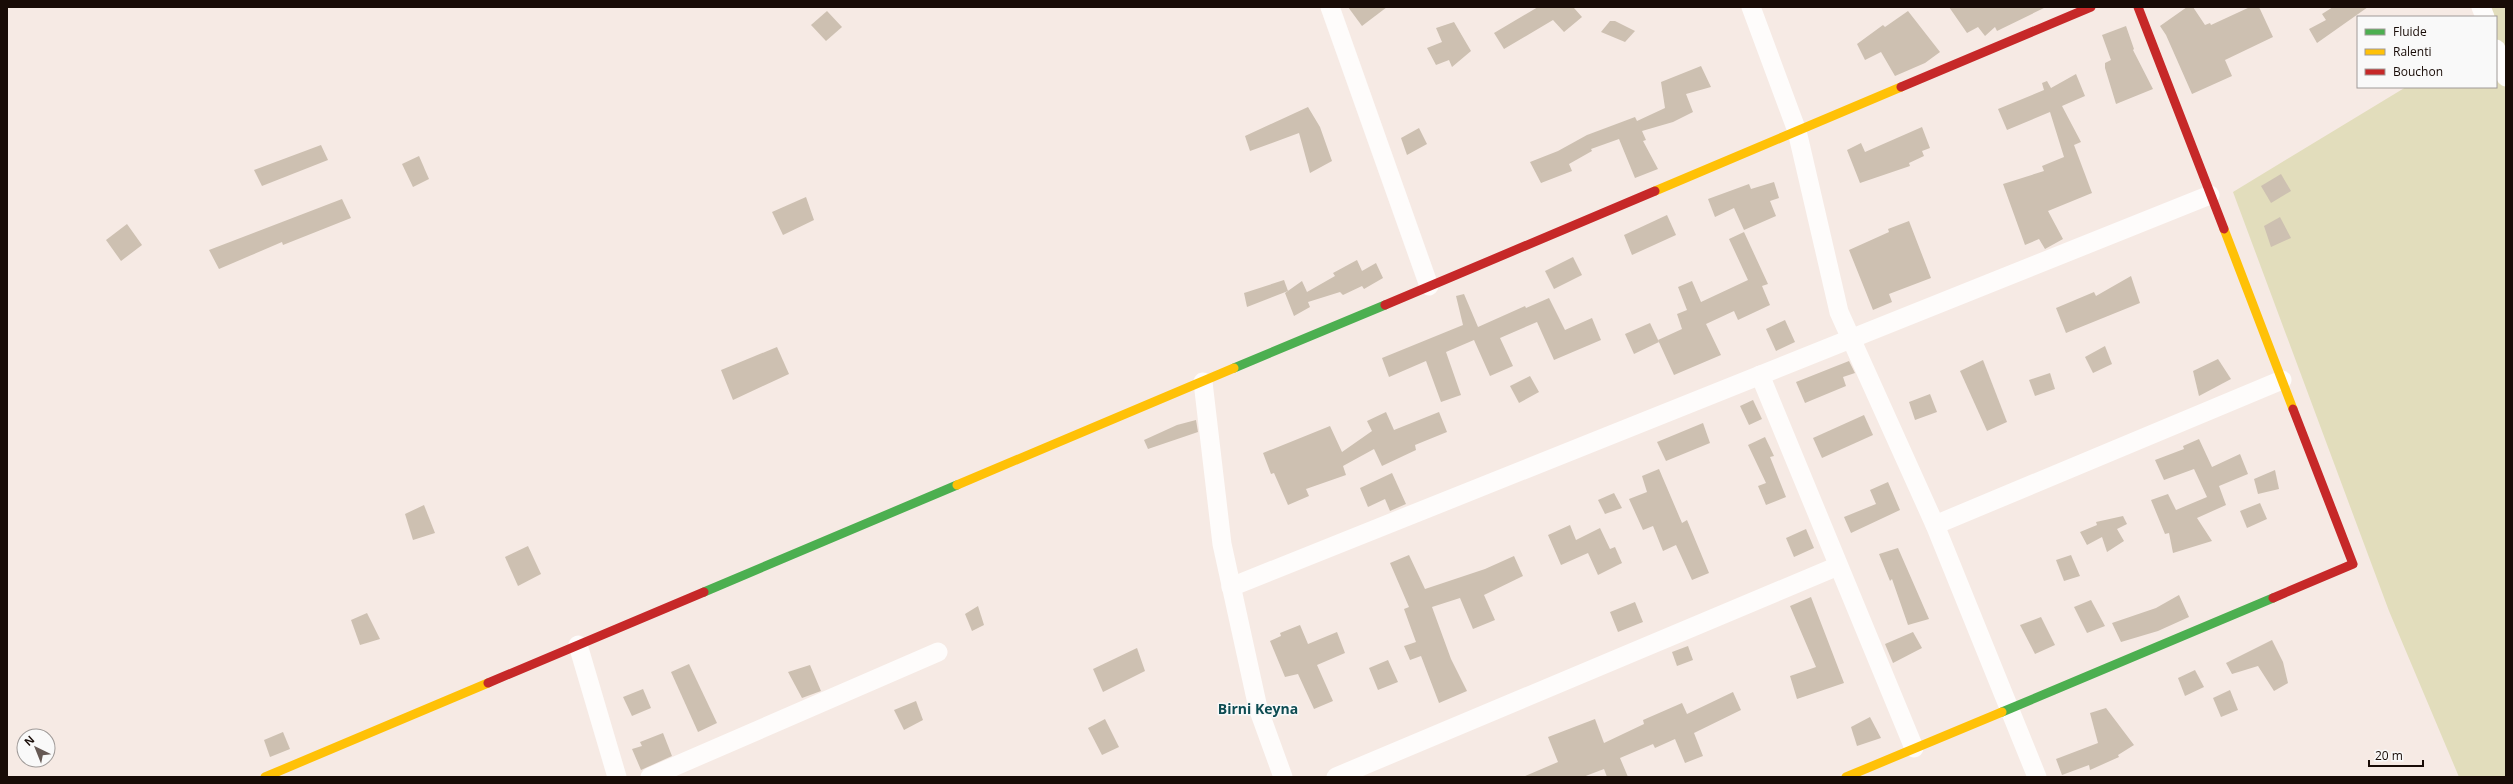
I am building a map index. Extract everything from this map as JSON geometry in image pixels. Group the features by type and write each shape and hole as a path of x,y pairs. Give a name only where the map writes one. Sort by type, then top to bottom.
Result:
{"main road":[{"path":"265,777 2091,7"},
{"path":"1846,777 2353,564 2138,7"}],"street":[{"path":"1330,7 1430,286"},
{"path":"1751,7 1797,131 1839,312 1935,525 2038,777"},
{"path":"2497,52 2506,77"},
{"path":"1231,587 2210,195"},
{"path":"1760,375 1914,748"},
{"path":"1935,525 2282,380"},
{"path":"1202,382 1222,544 1258,708 1282,777"},
{"path":"1336,777 1838,566"},
{"path":"578,645 617,777"},
{"path":"650,777 938,652"}],"shaded area":[{"path":"2486,7 2506,7 2506,777 2459,777 2389,611 2233,192 2404,88 2497,88 2497,16 2485,16"}],"building":[{"path":"1348,7 1387,7 1362,26"},
{"path":"1538,7 1575,7 1574,8 1582,17 1564,32 1553,20 1504,49 1494,33"},
{"path":"1949,7 2046,7 1997,31 1995,27 1985,36 1978,27 1967,33"},
{"path":"2187,7 2193,7 2205,25 2210,23 2211,25 2250,7 2259,7 2273,37 2225,60 2232,76 2192,94 2166,35 2160,26"},
{"path":"2333,7 2368,7 2317,43 2309,29 2326,20 2322,14"},
{"path":"827,11 842,27 826,41 811,25"},
{"path":"1908,11 1940,52 1925,63 1895,76 1881,52 1865,60 1857,44 1883,25 1885,27"},
{"path":"1610,21 1615,21 1635,31 1625,42 1601,32"},
{"path":"1454,22 1471,51 1452,67 1449,60 1436,65 1427,48 1442,42 1436,28"},
{"path":"2126,26 2134,49 2133,50 2153,89 2116,104 2105,68 2105,63 2111,60 2102,35"},
{"path":"1701,66 1711,87 1686,94 1693,112 1673,122 1642,131 1646,140 1643,141 1658,169 1635,178 1619,139 1591,149 1592,151 1569,164 1572,171 1541,183 1530,162 1558,151 1587,135 1635,117 1637,121 1665,108 1661,82"},
{"path":"2076,74 2085,96 2062,106 2081,142 2074,145 2092,193 2048,211 2063,239 2045,249 2039,239 2025,245 2003,184 2044,171 2042,166 2064,157 2050,112 2007,130 1998,109 2044,90 2042,83 2047,81 2051,88"},
{"path":"1308,107 1320,127 1332,161 1310,173 1299,133 1250,151 1245,136"},
{"path":"1922,127 1930,148 1922,151 1924,156 1909,163 1910,166 1860,183 1847,150 1861,143 1865,152"},
{"path":"1419,128 1427,144 1407,155 1401,138"},
{"path":"321,145 328,160 262,186 254,170"},
{"path":"419,156 429,179 413,187 402,164"},
{"path":"2281,174 2291,191 2271,203 2261,186"},
{"path":"1774,182 1779,198 1770,201 1776,216 1744,230 1734,208 1715,217 1708,199 1749,184 1751,189"},
{"path":"806,197 814,220 783,235 772,212"},
{"path":"342,199 351,218 283,245 282,242 219,269 209,250"},
{"path":"1667,215 1676,235 1632,255 1624,235"},
{"path":"2280,217 2291,238 2271,247 2264,226"},
{"path":"1909,221 1931,278 1889,294 1892,302 1873,310 1849,250 1889,232 1888,229"},
{"path":"127,224 142,245 121,261 106,240"},
{"path":"1744,232 1768,284 1762,286 1770,305 1738,320 1734,311 1706,324 1721,355 1674,375 1658,340 1682,329 1677,314 1687,310 1678,287 1692,281 1701,302 1748,280 1729,239"},
{"path":"1573,257 1582,275 1554,289 1545,271"},
{"path":"1357,260 1362,271 1376,263 1383,278 1364,289 1362,286 1343,295 1340,292 1308,302 1310,307 1294,316 1285,293 1302,281 1307,292 1335,276 1333,273"},
{"path":"2131,276 2140,303 2066,333 2056,308 2094,292 2096,296"},
{"path":"1284,280 1288,291 1247,307 1244,293"},
{"path":"1464,294 1478,327 1525,306 1526,308 1549,298 1565,330 1592,318 1601,340 1554,360 1537,322 1500,338 1513,366 1490,376 1474,340 1446,352 1461,395 1441,402 1426,361 1389,377 1382,358 1463,325 1456,296"},
{"path":"1785,320 1795,342 1776,351 1766,329"},
{"path":"1650,323 1659,342 1634,354 1625,334"},
{"path":"2105,346 2112,364 2093,373 2085,357"},
{"path":"777,347 789,374 733,400 721,370"},
{"path":"2218,359 2231,379 2199,396 2193,371"},
{"path":"1983,360 2007,422 1987,431 1960,371"},
{"path":"1849,361 1855,373 1843,377 1846,386 1805,403 1796,382"},
{"path":"2050,373 2055,389 2035,396 2029,380"},
{"path":"1530,376 1539,392 1519,403 1510,386"},
{"path":"1930,394 1937,412 1915,420 1909,402"},
{"path":"1753,400 1762,419 1749,425 1740,406"},
{"path":"1386,412 1394,430 1439,412 1447,432 1415,445 1416,450 1382,466 1374,449 1343,466 1346,475 1306,489 1309,496 1288,505 1274,473 1271,474 1263,453 1330,426 1342,452 1372,431 1367,421"},
{"path":"1864,415 1873,435 1822,458 1813,438"},
{"path":"1196,420 1198,432 1148,449 1144,440 1177,425"},
{"path":"1703,423 1710,443 1666,461 1657,442"},
{"path":"1765,437 1774,456 1770,457 1786,497 1766,505 1758,486 1766,483 1748,445"},
{"path":"2199,439 2212,467 2240,454 2248,474 2219,486 2226,505 2197,518 2212,541 2173,553 2169,533 2165,534 2151,500 2168,494 2176,510 2207,497 2194,469 2164,480 2155,460 2184,449 2183,446"},
{"path":"1659,469 1682,523 1687,520 1709,573 1692,580 1676,545 1663,551 1653,526 1643,530 1629,499 1647,492 1642,476"},
{"path":"2275,470 2279,489 2258,494 2254,479"},
{"path":"1392,473 1406,504 1390,511 1385,499 1368,507 1360,488"},
{"path":"1888,482 1900,510 1851,533 1844,517 1876,504 1870,490"},
{"path":"1614,493 1622,508 1605,514 1598,500"},
{"path":"2260,503 2267,519 2247,528 2240,511"},
{"path":"424,505 435,533 413,540 405,514"},
{"path":"2123,516 2127,524 2117,529 2124,541 2107,552 2102,537 2087,545 2080,532 2097,525 2096,522"},
{"path":"1570,525 1576,540 1600,528 1610,549 1615,547 1622,563 1598,575 1588,553 1561,565 1548,535"},
{"path":"1806,529 1814,548 1794,557 1786,538"},
{"path":"528,546 541,574 518,586 505,557"},
{"path":"1898,548 1929,619 1908,625 1892,579 1890,581 1879,554"},
{"path":"1409,555 1425,589 1485,569 1514,556 1523,576 1484,595 1495,620 1473,629 1460,598 1432,607 1451,659 1467,691 1439,703 1421,656 1410,660 1404,646 1416,642 1404,609 1409,607 1390,563"},
{"path":"2071,555 2080,576 2064,581 2056,560"},
{"path":"2179,595 2189,617 2158,631 2121,642 2112,623 2156,608"},
{"path":"1811,597 1844,683 1797,699 1790,676 1816,667 1790,606"},
{"path":"2091,600 2105,626 2087,633 2074,607"},
{"path":"1635,602 1643,622 1618,632 1610,612"},
{"path":"978,606 984,625 972,631 965,614"},
{"path":"367,613 380,639 360,645 351,620"},
{"path":"2041,617 2055,645 2035,654 2020,625"},
{"path":"1300,625 1308,644 1337,632 1345,653 1317,665 1333,701 1314,709 1298,674 1285,677 1270,641 1281,636 1280,633"},
{"path":"1913,632 1922,648 1893,663 1885,644"},
{"path":"2272,640 2283,662 2288,683 2274,691 2258,666 2232,674 2226,663"},
{"path":"1688,646 1693,660 1677,666 1672,652"},
{"path":"1137,648 1145,671 1103,692 1093,669"},
{"path":"1388,660 1398,682 1378,690 1369,668"},
{"path":"689,664 717,723 698,732 671,672"},
{"path":"810,665 821,691 802,698 788,672"},
{"path":"2195,670 2204,687 2185,696 2178,678"},
{"path":"643,689 651,708 632,716 623,697"},
{"path":"2230,690 2238,710 2221,717 2213,698"},
{"path":"1733,692 1741,710 1694,733 1703,756 1685,763 1675,739 1655,748 1653,744 1620,758 1628,777 1607,777 1604,769 1583,777 1523,777 1558,762 1548,737 1595,719 1604,743 1644,724 1643,720 1682,703 1687,714"},
{"path":"916,701 923,720 904,730 894,710"},
{"path":"2106,708 2134,745 2118,755 2119,757 2090,770 2089,765 2062,775 2056,759 2098,743 2090,713"},
{"path":"1870,717 1881,738 1857,746 1851,727"},
{"path":"1105,719 1119,747 1102,755 1088,728"},
{"path":"283,732 290,749 270,757 264,740"},
{"path":"663,733 672,756 641,770 632,749 642,746 640,742"}],"traffic: fast":[{"path":"1234,368 1385,305"},
{"path":"704,592 957,485"},
{"path":"2002,712 2273,598"}],"traffic: slow":[{"path":"1655,191 1901,87"},
{"path":"2224,229 2293,409"},
{"path":"957,485 1234,368"},
{"path":"265,777 488,683"},
{"path":"1846,777 2002,712"}],"traffic: jam":[{"path":"1901,87 2091,7"},
{"path":"2138,7 2224,229"},
{"path":"1385,305 1655,191"},
{"path":"2273,598 2353,564 2293,409"},
{"path":"488,683 704,592"}],"district":[{"name":"Birni Keyna","path":"1258,708"}]}
